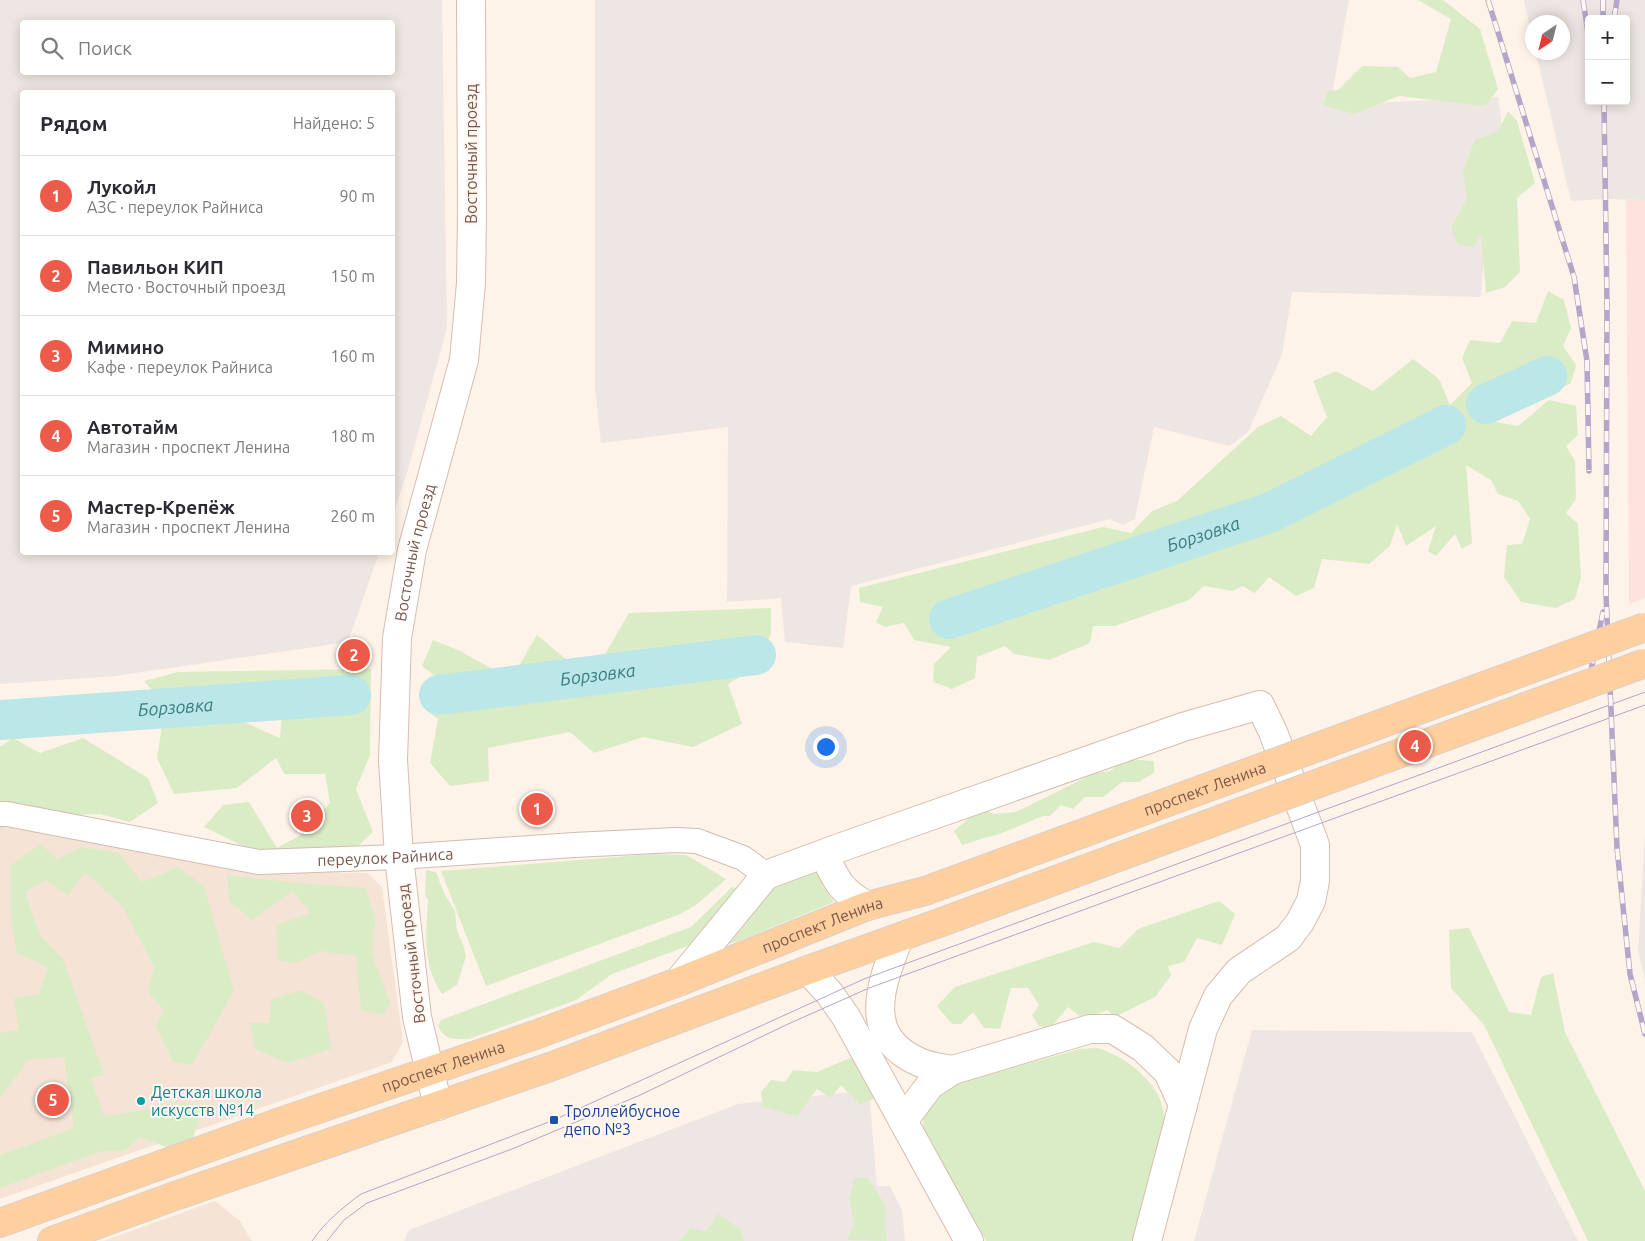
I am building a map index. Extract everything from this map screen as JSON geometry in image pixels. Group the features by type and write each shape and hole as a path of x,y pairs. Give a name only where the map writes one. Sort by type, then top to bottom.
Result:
{"main road":[{"name":"Восточный проезд","path":"438,1106 417,1017 399,857 392,760 397,638 412,550 464,360 471,283 470,0"},
{"name":"проспект Ленина","path":"0,1223 678,982 867,906 925,891 1645,627"},
{"path":"52,1241 181,1194 550,1067 808,970 1645,663"},
{"path":"678,982 766,875 1183,727 1260,705 1273,732 1315,845 1315,881 1311,901 1300,922 1288,938 1239,971 1218,996 1203,1029 1147,1241"},
{"path":"824,854 837,881 849,896 867,906"},
{"path":"899,938 887,970 880,999 880,1018 889,1037 900,1052 921,1063 953,1070"},
{"path":"808,970 830,994 846,1018 969,1241"},
{"path":"902,1122 930,1085 953,1070 1090,1029 1113,1029 1143,1048 1168,1072 1183,1105"}],"street":[{"name":"переулок Райниса","path":"0,814 26,817 259,862 399,857 676,840 697,842 743,858 766,875"}],"shaded area":[{"path":"0,0 442,0 447,328 407,473 395,508 395,90 20,90 20,555 378,555 348,642 115,676 0,684"},
{"path":"595,0 1349,0 1330,105 1498,97 1511,192 1489,194 1481,297 1292,292 1282,355 1248,432 1230,446 1154,427 1135,519 1123,525 1110,519 851,586 843,648 785,642 781,598 727,602 728,427 601,443 595,388"},
{"path":"1524,0 1645,0 1645,200 1605,199 1571,201 1538,60 1570,60 1570,15 1527,15"},
{"path":"1626,200 1645,200 1645,598 1629,604"},
{"path":"0,825 17,825 300,872 367,873 382,887 403,1042 392,1062 0,1199"},
{"path":"1645,834 1645,980 1638,951"},
{"path":"1252,1030 1472,1032 1578,1241 1194,1241"},
{"path":"869,1090 877,1186 890,1186 902,1210 905,1241 404,1241 409,1230 738,1104"},
{"path":"215,1201 240,1221 252,1241 103,1241"}],"green space":[{"path":"1418,0 1443,0 1480,29 1498,89 1485,106 1399,96 1354,114 1323,105 1327,91 1338,90 1362,66 1398,67 1410,78 1436,72 1451,19"},
{"path":"1508,111 1517,121 1535,183 1517,198 1520,272 1505,287 1486,293 1481,235 1473,247 1458,244 1451,228 1467,198 1463,171 1475,140 1498,132"},
{"path":"1548,291 1564,300 1571,328 1563,346 1576,365 1571,383 1566,386 1555,379 1535,386 1516,374 1505,390 1493,391 1496,422 1518,426 1549,400 1576,406 1578,435 1566,446 1575,461 1576,499 1566,513 1578,524 1581,578 1575,599 1556,608 1521,602 1504,577 1507,545 1522,544 1530,519 1518,501 1498,494 1491,480 1466,465 1472,543 1462,549 1455,534 1436,556 1428,551 1436,526 1406,546 1397,524 1390,546 1369,564 1322,559 1314,588 1296,596 1269,577 1255,593 1242,586 1233,591 1204,586 1189,600 1115,626 1093,626 1090,643 1049,660 1014,654 1005,646 977,657 975,678 952,689 933,682 934,664 951,647 914,640 904,623 885,627 876,622 883,607 860,602 859,588 1103,527 1131,533 1152,511 1177,501 1258,427 1281,416 1311,436 1327,417 1313,381 1336,371 1373,391 1413,359 1439,379 1450,405 1472,383 1462,358 1470,340 1500,343 1512,321 1536,323"},
{"path":"771,608 771,633 756,667 728,684 742,724 693,747 643,737 594,753 570,732 488,748 489,781 450,786 430,763 438,719 427,711 436,677 422,666 433,640 458,650 511,679 537,635 568,661 601,661 629,613"},
{"path":"371,669 370,755 356,789 373,832 356,848 280,854 245,847 204,827 223,805 249,802 277,848 299,836 330,803 325,774 284,774 276,758 237,788 174,794 157,758 163,720 235,718 280,738 284,685 152,690 144,681 178,672"},
{"path":"13,738 40,753 83,738 148,778 158,803 130,822 100,814 66,815 33,807 0,830 0,747"},
{"path":"1125,759 1154,761 1154,773 1138,782 1122,782 1103,797 1085,797 1073,809 1061,805 1050,816 1043,816 997,835 962,845 954,831 967,820 971,811 983,809 993,814 1016,812 1095,773 1110,771"},
{"path":"40,844 58,859 81,847 119,853 142,882 178,867 204,886 234,991 192,1065 173,1062 156,1026 164,1010 148,992 154,967 123,907 85,872 68,896 46,880 25,892 39,934 63,959 104,1075 91,1079 104,1116 187,1103 200,1111 193,1139 166,1147 140,1137 124,1151 102,1151 0,1188 0,1155 74,1128 64,1057 28,1060 0,1098 0,1033 19,1030 14,998 39,994 48,967 17,953 11,921 10,866"},
{"path":"653,854 686,855 726,879 696,905 678,915 486,986 441,871"},
{"path":"821,866 822,885 834,902 739,941 717,947 765,893 787,878"},
{"path":"426,870 436,872 444,893 455,911 457,930 466,956 457,985 442,994 431,972 428,960 428,900 425,895"},
{"path":"227,875 366,888 375,919 372,954 390,1003 382,1015 361,1010 356,956 321,951 293,964 278,960 276,925 310,913 293,891 252,920 229,901"},
{"path":"732,887 736,888 736,892 693,944 612,974 576,1000 469,1039 447,1037 438,1026 441,1020 691,927"},
{"path":"1219,901 1235,914 1222,945 1197,938 1184,962 1168,966 1171,975 1155,997 1115,1017 1107,1010 1084,1019 1068,1007 1050,1028 1039,1026 1032,1015 1039,1005 1028,988 1011,988 1000,1029 984,1028 973,1012 961,1024 952,1024 937,1006 955,987 1094,942 1119,948 1138,929"},
{"path":"1469,928 1509,1012 1531,1015 1541,977 1553,973 1565,1032 1645,1191 1645,1241 1588,1241 1484,1025 1451,988 1449,930"},
{"path":"301,990 324,1003 331,1049 288,1063 255,1049 250,1023 269,1023 272,999"},
{"path":"1097,1048 1126,1061 1144,1076 1157,1093 1165,1121 1133,1241 986,1241 925,1137 923,1120 927,1107 936,1096 949,1086 1080,1049"},
{"path":"850,1058 864,1068 877,1097 860,1105 841,1085 831,1098 817,1089 797,1116 763,1107 761,1092 771,1080 785,1082 793,1070 817,1072"},
{"path":"855,1178 868,1178 885,1205 887,1241 847,1240 854,1225 849,1199"},
{"path":"718,1214 740,1229 744,1241 679,1241 691,1228 705,1232"}],"waterway":[{"name":"Борзовка","path":"1486,404 1547,376"},
{"name":"Борзовка","path":"949,619 1269,513 1446,425"},
{"name":"Борзовка","path":"439,695 756,655"},
{"name":"Борзовка","path":"0,720 351,695"}],"tram line":[{"path":"312,1241 334,1216 361,1194 554,1120 864,979 1645,692"},
{"path":"327,1241 344,1220 367,1203 512,1149 638,1096 786,1025 869,988 1645,705"}],"railway":[{"path":"1488,0 1574,277 1587,361 1589,471"},
{"path":"1583,0 1585,15"},
{"path":"1603,0 1603,15"},
{"path":"1615,15 1617,0"},
{"path":"1604,105 1607,304 1606,594 1617,848 1630,974 1645,1034"},
{"path":"1588,685 1603,612"}],"place":[{"name":"Павильон КИП","path":"354,655"},
{"name":"Автотайм","path":"1415,746"},
{"name":"Лукойл","path":"537,809"},
{"name":"Мимино","path":"307,816"},
{"name":"Мастер-Крепёж","path":"53,1100"},
{"name":"Детская школа искусств №14","path":"141,1101"},
{"name":"Троллейбусное депо №3","path":"554,1120"}]}
